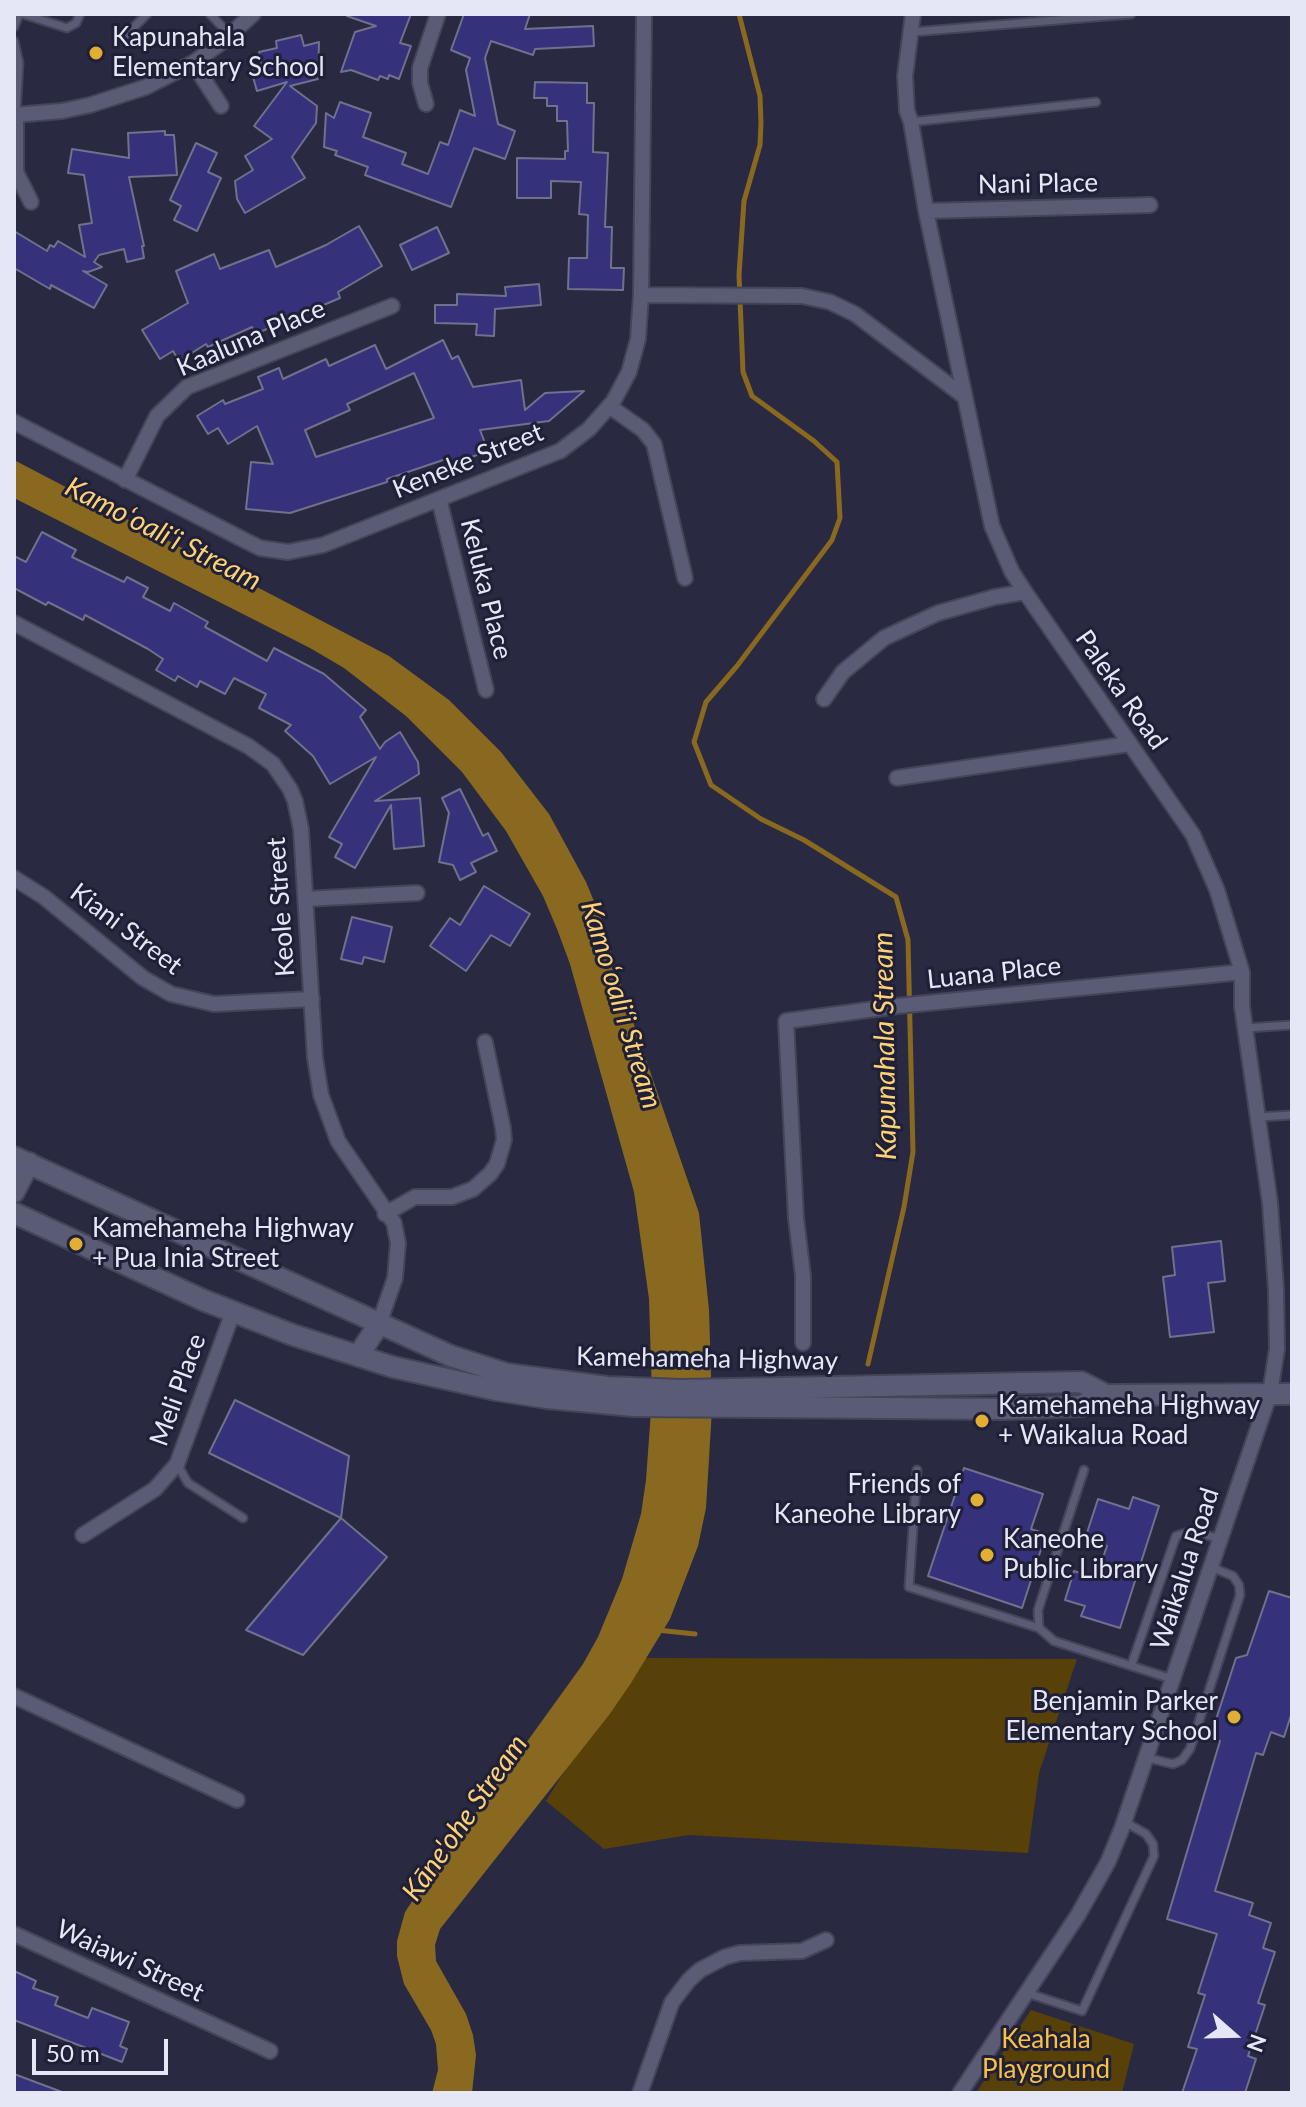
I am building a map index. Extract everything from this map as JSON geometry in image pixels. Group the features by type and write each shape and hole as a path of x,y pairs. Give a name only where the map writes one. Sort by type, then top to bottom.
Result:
{"main road":[{"name":"Kamehameha Highway","path":"22,1160 451,1356 507,1374 638,1398"},
{"path":"14,1192 22,1160"},
{"name":"Kamehameha Highway","path":"14,1213 233,1312 358,1356 496,1390 638,1398 723,1398 1005,1409 1081,1406 1106,1395 1292,1394"},
{"path":"358,1356 379,1324"}],"street":[{"path":"31,202 16,172 15,115 62,111 146,87 193,63 253,14"},
{"path":"426,104 420,83 420,68 438,14"},
{"name":"Keneke Street","path":"14,422 260,548 288,552 311,549 560,451 589,429 622,388 634,356 641,322 644,14"},
{"name":"Paleka Road","path":"913,14 905,93 926,211 992,526 1025,592 1193,835 1217,890 1242,972 1276,1274 1277,1349 1270,1393"},
{"path":"193,63 221,106"},
{"name":"Nani Place","path":"926,211 1150,205"},
{"path":"641,295 802,296 843,307 965,397"},
{"name":"Kaaluna Place","path":"125,480 157,416 187,387 392,306"},
{"path":"609,406 643,430 654,444 685,578"},
{"name":"Keluka Place","path":"439,499 486,690"},
{"path":"824,699 843,672 884,638 938,613 1025,592"},
{"name":"Keole Street","path":"14,623 248,746 273,764 290,789 299,815 317,1077 338,1141 394,1223 399,1253 395,1278 379,1324"},
{"path":"897,778 1129,744"},
{"name":"Kiani Street","path":"14,878 44,897 143,978 171,994 214,1004 312,999"},
{"path":"305,899 417,893"},
{"name":"Luana Place","path":"803,1343 803,1276 796,1218 786,1021 897,1006 1242,972"},
{"path":"385,1214 415,1197 452,1197 473,1189 483,1183 497,1164 504,1140 503,1128 485,1042"},
{"name":"Meli Place","path":"83,1535 155,1489 177,1464 233,1312"},
{"name":"Waikalua Road","path":"960,2093 1094,1889 1125,1821 1270,1393"},
{"path":"14,1696 237,1800"},
{"name":"Waiawi Street","path":"14,1934 270,2051"},
{"path":"640,2093 672,2002 700,1970 740,1953 802,1951 826,1940"}],"lane":[{"path":"14,27 21,14 67,28 76,23 80,14"},
{"path":"122,39 147,14"},
{"path":"210,14 230,35"},
{"path":"910,32 1131,14"},
{"path":"14,41 19,63 15,115"},
{"path":"911,122 1096,102"},
{"path":"1246,1028 1292,1025"},
{"path":"1258,1117 1292,1115"},
{"path":"177,1464 188,1483 243,1518"},
{"path":"917,1470 909,1587 1039,1628 1054,1641 1174,1679"},
{"path":"1039,1628 1038,1610 1084,1470"},
{"path":"1131,1666 1173,1539 1186,1531 1220,1539"},
{"path":"1148,1758 1173,1764 1182,1760 1190,1749 1240,1595 1239,1585 1233,1576 1211,1567"},
{"path":"1027,1993 1082,2011 1154,1856 1153,1844 1146,1834 1125,1821"}],"green space":[{"path":"635,1658 1077,1659 1039,1773 1028,1853 688,1835 604,1849 546,1801"},
{"name":"Keahala Playground","path":"1031,2010 1134,2044 1122,2093 976,2093"}],"water":[{"name":"Kamoʻoaliʻi Stream","path":"14,460 389,656 449,700 501,752 549,814 586,882 601,918 623,993 699,1213 709,1310 712,1409 706,1508 698,1546 670,1619 631,1683 440,1929 435,1945 436,1961 466,2014 473,2035 476,2055 472,2093 432,2093 438,2070 436,2044 404,1984 397,1956 397,1941 405,1912 413,1900 583,1664 622,1579 641,1514 652,1397 649,1299 634,1192 570,964 557,929 543,896 506,831 462,772 406,716 344,668 14,498"}],"building":[{"path":"348,14 411,14 400,43 411,46 399,79 389,75 388,79 380,76 378,80 351,70 341,72 355,32 376,26"},
{"path":"464,14 530,14 525,29 593,26 594,46 535,49 533,55 491,41 485,58 498,124 515,131 505,159 474,148 451,207 365,175 368,167 335,155 337,151 324,147 326,113 334,118 340,102 371,113 363,137 406,153 402,164 428,174 440,142 448,145 460,110 475,116 466,70 470,58 451,50"},
{"path":"301,35 304,46 319,42 318,79 290,86 317,106 316,123 292,157 305,178 245,213 237,199 235,181 253,170 245,156 272,139 254,126 287,82 257,91 251,70 262,67 259,52 277,48 276,41"},
{"path":"535,82 587,83 587,103 594,103 593,152 608,153 605,227 612,227 611,268 624,268 623,290 568,289 569,258 587,258 588,215 579,214 581,182 551,181 551,198 517,198 517,158 565,159 565,151 568,151 567,121 557,121 557,106 547,106 547,98 534,98"},
{"path":"165,131 165,135 174,135 177,175 129,177 144,258 127,262 124,249 99,255 94,262 102,267 83,271 107,285 94,308 51,285 50,289 14,268 14,231 47,251 50,245 54,247 58,241 85,257 79,225 92,223 84,175 68,173 72,149 129,158 128,133"},
{"path":"196,143 217,153 208,172 221,178 197,231 174,220 181,206 170,200"},
{"path":"359,226 382,266 338,292 340,298 255,334 252,327 208,347 206,344 179,361 173,351 160,359 142,330 188,303 176,271 214,254 220,269 269,250 276,267 326,245"},
{"path":"437,227 449,253 412,270 400,245"},
{"path":"539,284 541,305 495,309 494,336 476,335 477,324 435,323 435,305 457,305 457,294 506,296 505,287"},
{"path":"443,340 452,359 458,356 473,387 521,380 525,410 545,393 584,391 549,421 480,430 488,451 452,464 449,458 387,479 387,482 290,513 246,509 251,462 273,464 257,426 228,444 218,428 208,434 197,416 223,400 225,404 263,389 258,377 279,368 283,379 326,359 329,366 375,345 386,369","holes":["414,373 434,418 316,457 305,430 350,410 347,404"]},
{"path":"42,532 76,550 72,557 124,582 127,577 148,588 143,597 170,611 174,603 208,622 205,627 267,661 274,648 324,674 366,710 360,717 380,749 400,732 418,762 419,774 375,801 420,798 424,846 394,849 391,805 355,868 335,857 342,844 329,837 376,757 330,784 313,756 285,731 291,725 259,708 266,694 234,678 225,694 200,681 197,687 178,676 175,681 156,670 163,659 148,649 85,615 83,620 14,588 14,556 26,562"},
{"path":"460,789 483,836 488,833 497,851 471,863 476,872 460,880 453,865 439,862 449,813 442,798"},
{"path":"484,886 530,914 510,946 491,935 466,971 430,946 450,918 460,925"},
{"path":"352,917 392,927 384,962 364,957 362,964 341,959"},
{"path":"1221,1241 1225,1281 1208,1283 1214,1332 1170,1337 1163,1277 1175,1275 1172,1247"},
{"path":"235,1400 349,1456 341,1518 209,1453"},
{"name":"Kaneohe Public Library","path":"964,1468 1043,1494 1031,1529 1046,1534 1022,1608 928,1576"},
{"path":"1133,1497 1159,1506 1120,1628 1081,1616 1085,1606 1065,1600 1074,1571 1096,1578 1107,1546 1085,1539 1098,1499 1129,1509"},
{"path":"341,1518 387,1557 303,1655 246,1630"},
{"path":"1269,1591 1292,1598 1292,1712 1284,1737 1271,1732 1263,1755 1256,1753 1215,1891 1253,1903 1249,1915 1271,1923 1263,1948 1275,1952 1258,2003 1265,2005 1248,2056 1256,2059 1245,2093 1182,2093 1197,2049 1188,2047 1205,1995 1198,1993 1217,1934 1167,1919 1220,1741 1210,1738 1236,1658 1247,1655"},
{"path":"14,1971 36,1981 33,1988 58,1997 55,2005 88,2018 92,2008 129,2022 120,2046 127,2049 122,2062 14,2020"},
{"path":"14,2074 62,2092 14,2093"}],"waterway":[{"name":"Kapunahala Stream","path":"739,14 760,96 761,123 760,145 744,201 739,275 743,372 752,396 814,441 837,462 840,518 832,540 706,702 694,742 711,785 761,819 804,840 896,897 908,940 913,1152 904,1207 868,1364"},
{"name":"Kapunahala Stream","path":"657,1630 695,1634"}],"place":[{"name":"Kapunahala Elementary School","path":"96,53"},
{"name":"Kamehameha Highway + Pua Inia Street","path":"76,1244"},
{"name":"Kamehameha Highway + Waikalua Road","path":"982,1421"},
{"name":"Friends of Kaneohe Library","path":"977,1500"},
{"name":"Kaneohe Public Library","path":"987,1555"},
{"name":"Benjamin Parker Elementary School","path":"1234,1717"}],"water label":[{"name":"Kāne'ohe Stream","path":"465,1818"}]}
